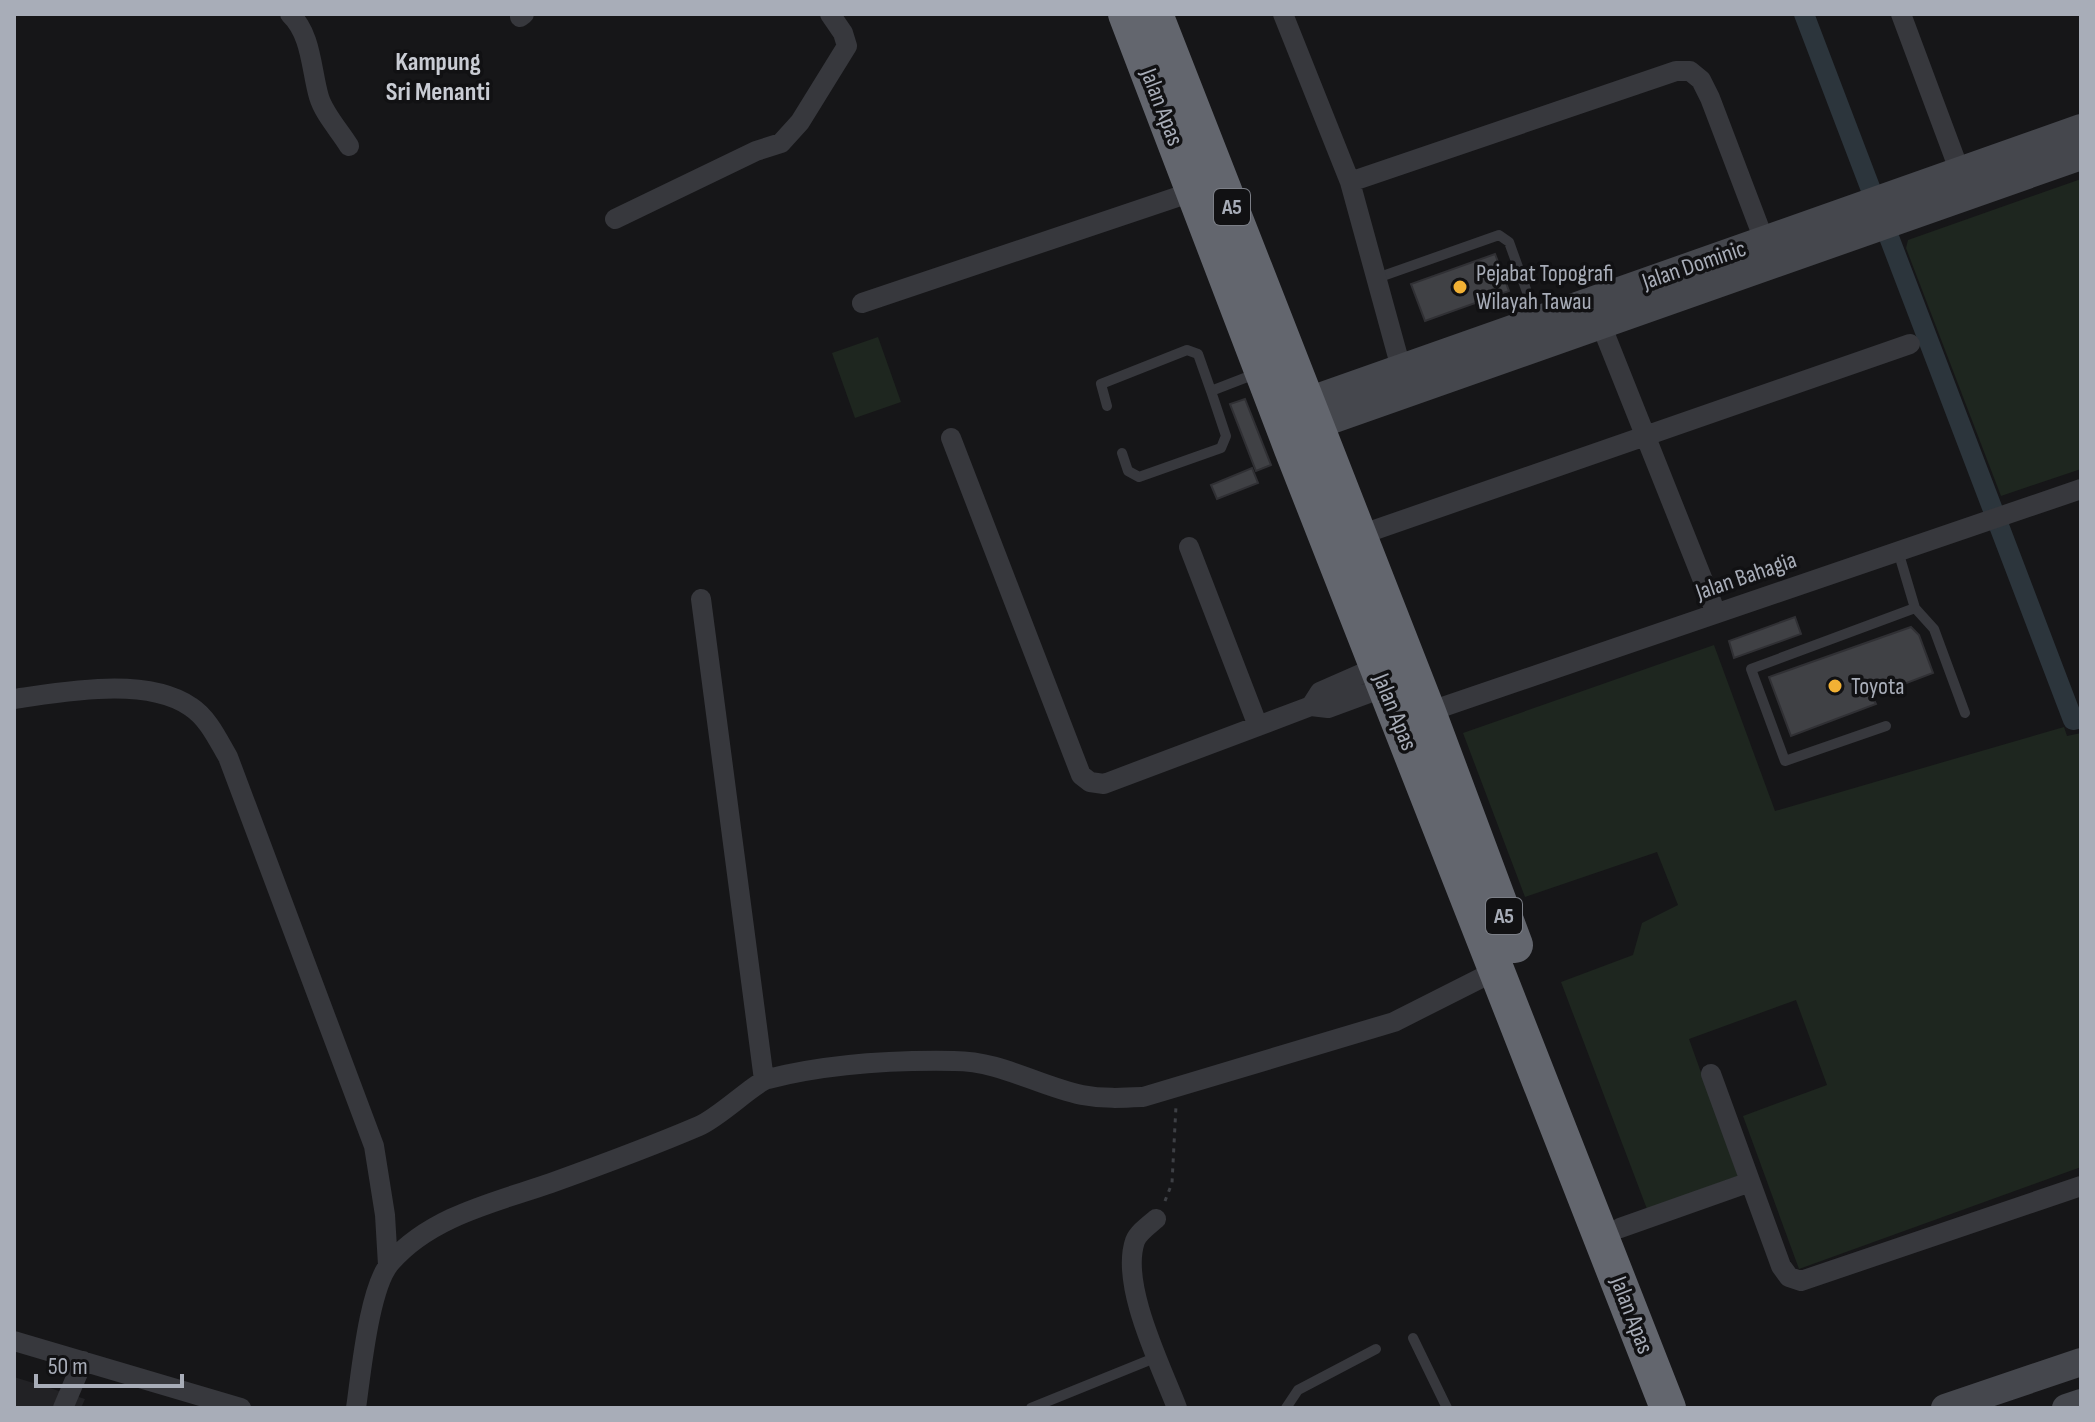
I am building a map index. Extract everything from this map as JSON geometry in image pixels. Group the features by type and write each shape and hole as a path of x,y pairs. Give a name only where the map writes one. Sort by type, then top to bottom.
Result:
{"highway":[{"name":"Jalan Apas","path":"1126,14 1264,371 1306,425 1360,535 1620,1228 1677,1404"},
{"name":"Jalan Apas","path":"1155,14 1306,425 1381,677 1677,1404"}],"street":[{"path":"290,14 299,23 305,39 320,101 349,146"},
{"path":"615,219 756,151 781,143 800,122 847,46 843,33 830,14"},
{"path":"1283,14 1350,182 1401,368"},
{"path":"1901,14 1964,183"},
{"path":"1350,182 1676,71 1690,71 1701,80 1710,98 1764,240"},
{"name":"Jalan Dominic","path":"1306,425 1596,313 1964,183 2081,128"},
{"name":"Jalan Dominic","path":"1964,183 2081,156"},
{"path":"862,303 1195,191"},
{"name":"Jalan Dominic","path":"1306,425 1401,368 1537,320 1596,313 1764,240 1862,219"},
{"path":"1596,313 1716,613"},
{"path":"1360,535 1910,344"},
{"path":"951,438 1081,775 1090,782 1104,784 1311,706 1328,708 1381,677"},
{"name":"Jalan Bahagia","path":"1428,712 2081,489"},
{"path":"1189,547 1258,726"},
{"path":"701,599 764,1080"},
{"path":"14,699 77,690 167,694 193,708 210,727 228,757 374,1146 385,1215 388,1265 370,1317 356,1408"},
{"path":"388,1265 415,1238 458,1216 650,1148 704,1124 738,1103 764,1080 869,1064 956,1061 1009,1069 1096,1097 1143,1097 1394,1022 1499,969"},
{"path":"1711,1074 1781,1266 1789,1277 1801,1281 2081,1186"},
{"path":"1620,1228 1750,1182"},
{"path":"1156,1219 1135,1238 1131,1263 1135,1292 1177,1408"},
{"path":"14,1341 241,1408"},
{"path":"63,1408 83,1361"},
{"path":"1945,1408 2081,1362"},
{"path":"2066,1408 2081,1403"}],"lane":[{"path":"1377,278 1492,237 1506,236 1537,320"},
{"path":"1107,406 1101,384 1187,350 1198,354 1226,436 1221,448 1139,477 1128,471 1122,453"},
{"path":"1211,391 1264,371"},
{"path":"1898,551 1915,608 1934,629 1965,713"},
{"path":"1886,726 1785,761 1751,669 1915,608"},
{"path":"1413,1338 1447,1408"},
{"path":"1286,1408 1298,1390 1376,1349"},
{"path":"1031,1408 1157,1357"}],"path":[{"path":"1156,1219 1172,1183 1176,1089"}],"shaded area":[{"path":"2081,179 2081,469 2001,496 1906,248 1908,240"},
{"path":"878,337 901,402 855,418 832,353"},
{"path":"1714,645 1775,811 2064,727 2067,736 2081,733 2081,1167 1799,1269 1743,1116 1827,1085 1796,1000 1689,1039 1738,1176 1647,1209 1561,982 1633,955 1642,923 1678,905 1657,852 1525,897 1463,733"},
{"path":"14,1377 85,1399 81,1408 14,1408"}],"building":[{"name":"Pejabat Topografi Wilayah Tawau","path":"1495,254 1509,291 1425,321 1411,284"},
{"path":"1245,399 1271,465 1256,471 1230,404"},
{"path":"1252,468 1258,483 1217,499 1211,485"},
{"path":"1795,617 1801,634 1734,658 1729,641"},
{"name":"Toyota","path":"1911,627 1919,635 1933,673 1872,696 1876,704 1791,736 1769,677"}],"waterway":[{"path":"1804,14 2073,720 2081,718"}],"place":[{"name":"Pejabat Topografi Wilayah Tawau","path":"1460,287"},
{"name":"Toyota","path":"1835,686"}],"district":[{"name":"Kampung Sri Menanti","path":"438,77"}]}
